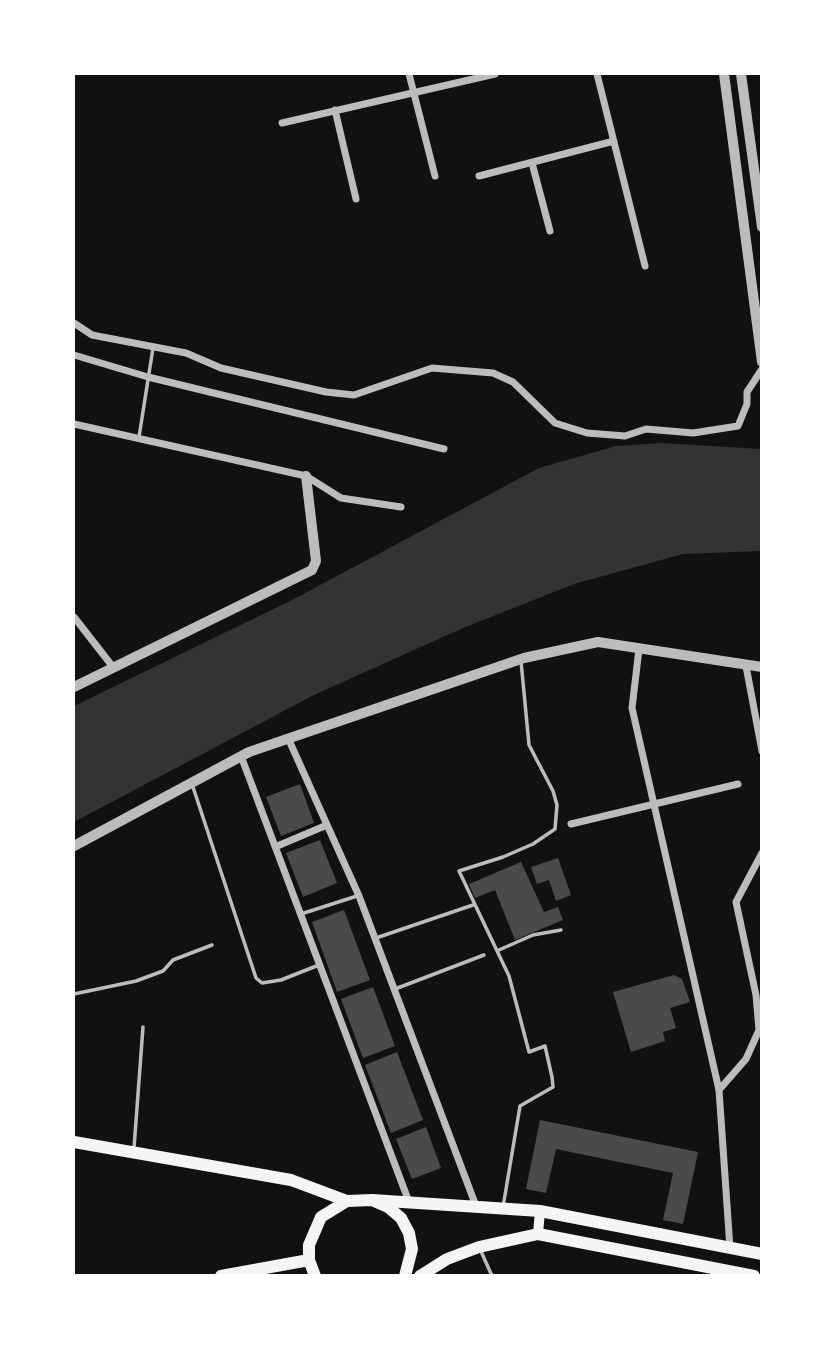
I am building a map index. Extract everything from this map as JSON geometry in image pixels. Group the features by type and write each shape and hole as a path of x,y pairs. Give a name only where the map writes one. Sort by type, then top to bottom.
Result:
{"main road":[{"path":"74,1142 291,1180 347,1201 372,1200 540,1211 761,1254"},
{"path":"372,1200 388,1207 401,1218 409,1233 412,1249 405,1276"},
{"path":"315,1276 309,1260 309,1245 321,1217 347,1201"},
{"path":"538,1234 540,1211"},
{"path":"420,1276 447,1259 479,1247 538,1234 747,1275"},
{"path":"221,1276 309,1260"}],"street":[{"path":"409,74 435,176"},
{"path":"282,122 495,74"},
{"path":"597,74 645,266"},
{"path":"724,74 761,362"},
{"path":"741,74 761,227"},
{"path":"335,110 356,199"},
{"path":"730,130 748,127"},
{"path":"479,176 614,141"},
{"path":"532,163 550,231"},
{"path":"74,324 92,335 186,352 221,368 354,396 432,368 493,373 513,382 555,423 587,433 625,436 646,429 693,433 738,426 747,404 747,392 761,369"},
{"path":"74,355 148,377 444,449"},
{"path":"74,424 306,476 341,498 401,507"},
{"path":"74,687 312,570 316,561 306,476"},
{"path":"74,617 113,667"},
{"path":"74,846 241,756 521,659 598,642 761,667"},
{"path":"639,649 632,708 719,1090 730,1248"},
{"path":"746,666 761,751"},
{"path":"288,738 359,896 476,1206"},
{"path":"241,756 409,1202"},
{"path":"571,824 738,784"},
{"path":"275,847 327,825"},
{"path":"719,1090 746,1059 759,1030 755,995 736,902 761,853"}],"lane":[{"path":"139,439 153,348"},
{"path":"503,1209 520,1106 553,1087 545,1046 529,1052 509,976 499,950 479,909 473,905 459,871 533,844 555,829 555,798 544,769 529,745 521,659"},
{"path":"192,782 256,978 262,983 281,980 320,964"},
{"path":"300,914 359,896"},
{"path":"375,938 473,905"},
{"path":"499,950 533,935 561,930"},
{"path":"74,994 136,981 163,971 173,960 212,946"},
{"path":"395,989 484,955"},
{"path":"133,1154 143,1027"},
{"path":"479,1247 492,1276"}],"shaded area":[{"path":"662,443 761,449 761,551 683,554 574,584 463,628 314,695 74,822 74,706 294,599 539,468 616,446"}],"building":[{"path":"300,784 314,823 281,836 266,797"},
{"path":"320,840 337,883 303,897 286,853"},
{"path":"558,858 571,895 556,901 549,880 537,884 531,867"},
{"path":"521,862 544,912 558,907 563,920 515,940 495,890 475,898 469,884"},
{"path":"344,910 370,980 337,992 312,922"},
{"path":"674,975 682,979 690,1002 670,1008 676,1028 663,1032 665,1041 631,1052 613,992"},
{"path":"373,987 395,1046 363,1058 341,999"},
{"path":"397,1052 423,1120 391,1133 365,1065"},
{"path":"540,1120 698,1152 683,1224 663,1220 673,1173 556,1149 546,1193 526,1189"},
{"path":"426,1127 441,1168 412,1179 396,1139"}]}
